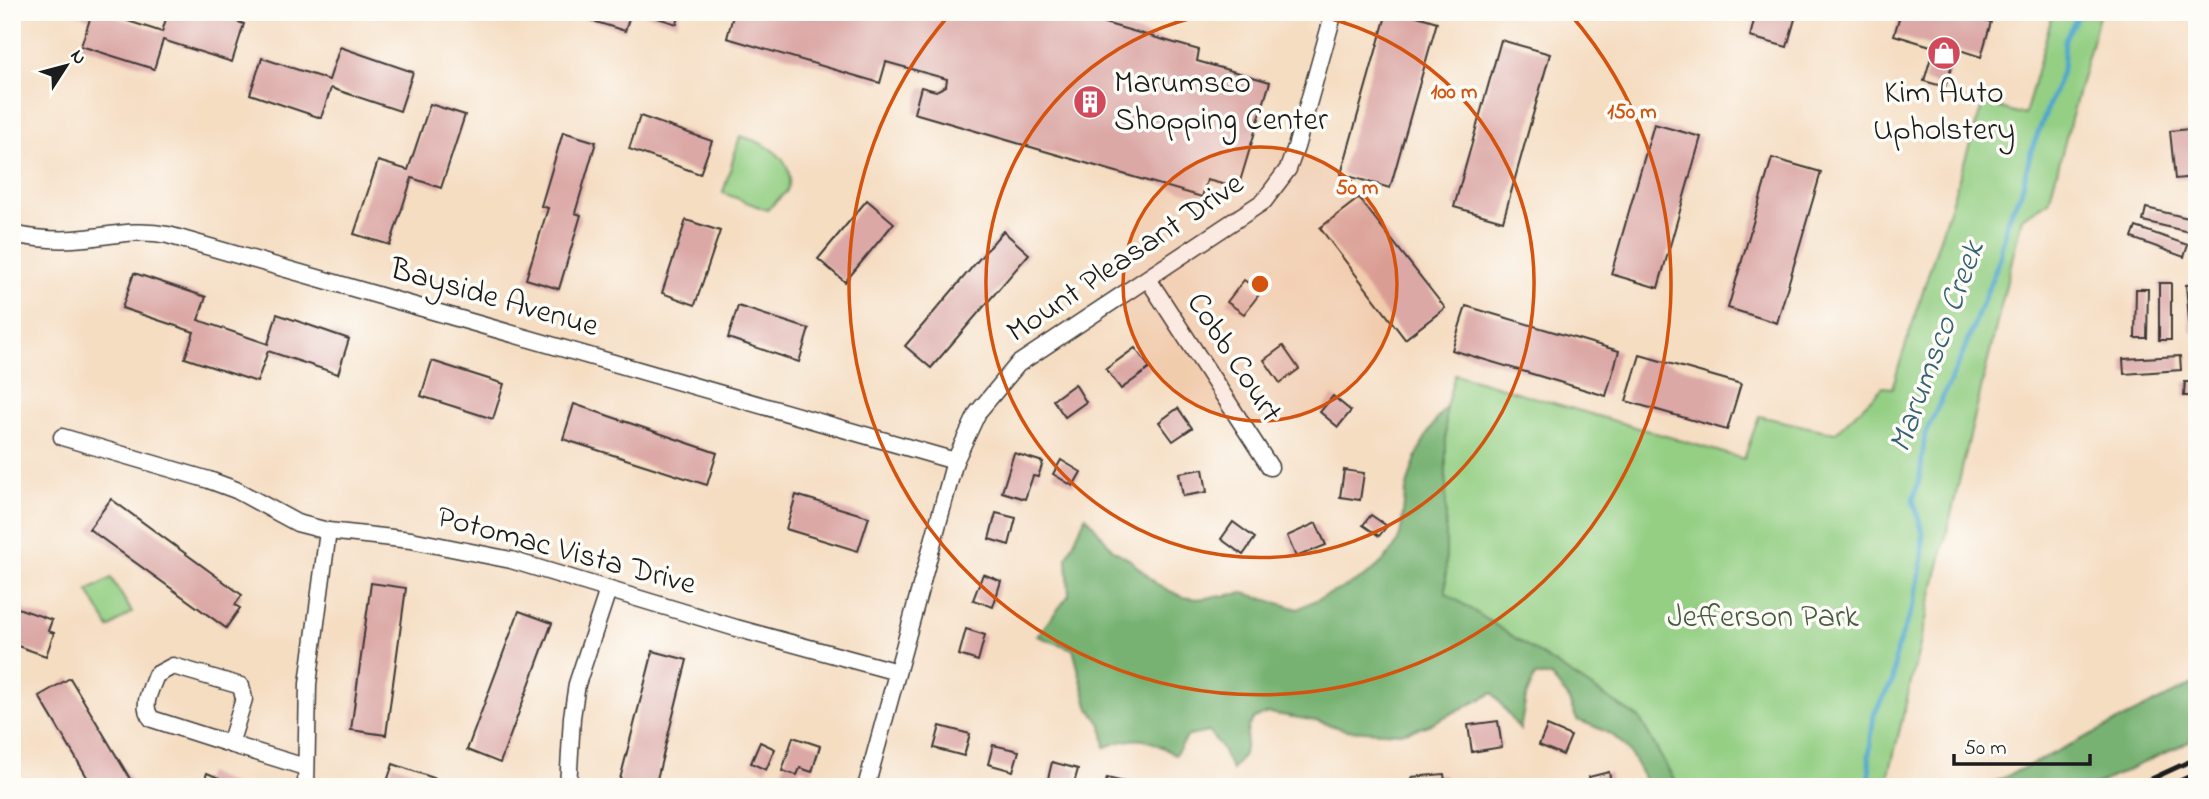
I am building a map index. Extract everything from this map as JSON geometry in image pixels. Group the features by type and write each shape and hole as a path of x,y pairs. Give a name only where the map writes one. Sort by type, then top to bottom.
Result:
{"street":[{"name":"Mount Pleasant Drive","path":"871,785 897,672 955,461 978,412 1018,365 1251,213 1276,188 1296,148 1334,12"},
{"name":"Bayside Avenue","path":"12,234 48,239 81,239 127,231 168,235 955,461"},
{"name":"Cobb Court","path":"1148,279 1270,467"},
{"name":"Potomac Vista Drive","path":"62,437 209,480 236,490 297,523 328,531 467,549 897,672"},
{"path":"306,787 304,767 308,684 328,531"},
{"path":"568,787 572,717 577,684 608,590"},
{"path":"230,744 244,699 241,686 179,666 164,668 156,675 146,707 152,719 230,744 304,767"}],"green space":[{"name":"Jefferson Park","path":"2053,12 2100,12 2049,201 2022,218 1886,787 1678,787 1640,719 1445,593 1446,407 1455,374 1744,459 1759,416 1835,433 1883,387 1892,388 1983,103 2025,115"},
{"path":"740,136 769,148 784,161 788,170 787,191 767,210 723,193"},
{"path":"1446,407 1446,593 1640,719 1678,787 1649,787 1629,751 1615,737 1577,720 1567,696 1550,676 1535,676 1526,697 1520,730 1493,693 1424,727 1400,733 1346,730 1317,721 1269,713 1254,718 1248,727 1244,754 1232,770 1221,747 1209,732 1188,736 1175,755 1157,744 1142,740 1125,741 1105,747 1102,726 1088,706 1073,649 1037,636 1069,595 1067,557 1086,516 1113,550 1129,559 1159,586 1183,597 1197,599 1244,593 1298,609 1350,585 1389,555 1400,536 1405,496 1415,461 1427,434"},
{"path":"111,578 132,612 109,628 88,591"},
{"path":"2197,682 2197,738 2091,787 1985,787"}],"building":[{"path":"70,12 100,12 162,32 168,12 209,12 244,24 232,62 163,40 154,69 81,46 90,19"},
{"path":"564,12 631,12 625,31"},
{"path":"638,12 680,12 677,24"},
{"name":"Marumsco Shopping Center","path":"734,12 1066,12 1199,50 1197,61 1270,82 1238,188 1207,180 1202,197 914,113 921,87 936,91 946,86 947,79 886,62 880,83 727,38"},
{"path":"1387,12 1404,12 1437,22 1390,188 1341,174"},
{"path":"1756,12 1797,12 1787,47 1750,37"},
{"name":"Kim Auto Upholstery","path":"1901,12 1960,12 1991,22 1981,57 1957,49 1945,87 1924,81 1934,47 1894,35"},
{"path":"1501,40 1550,54 1503,221 1454,207"},
{"path":"340,47 413,72 400,111 331,88 321,118 250,94 262,58 329,80"},
{"path":"430,104 465,115 441,188 412,178 390,245 354,234 378,161 408,170"},
{"path":"640,116 712,141 700,174 629,149"},
{"path":"1654,124 1701,137 1658,288 1611,274"},
{"path":"2189,129 2195,177 2175,179 2170,131"},
{"path":"563,132 596,142 575,213 581,215 559,289 526,279 548,208 541,206"},
{"path":"1772,158 1821,172 1777,323 1728,308"},
{"path":"1359,198 1445,308 1405,339 1320,228"},
{"path":"867,200 894,223 845,282 818,259"},
{"path":"2146,208 2197,220 2197,234 2143,221"},
{"path":"686,220 720,231 695,305 662,293"},
{"path":"2136,227 2188,245 2184,257 2132,238"},
{"path":"1003,231 1029,254 931,368 905,346"},
{"path":"134,273 206,297 198,320 268,344 277,314 349,339 338,374 268,351 257,382 185,358 194,332 122,308"},
{"path":"1244,280 1261,292 1244,314 1227,302"},
{"path":"2159,283 2171,283 2171,340 2159,340"},
{"path":"2197,284 2197,332 2190,332 2186,285"},
{"path":"2136,289 2148,289 2147,338 2135,338"},
{"path":"738,306 809,329 799,362 728,338"},
{"path":"1466,306 1619,351 1606,396 1452,350"},
{"path":"1283,346 1299,369 1280,383 1264,360"},
{"path":"1135,348 1150,368 1121,389 1106,369"},
{"path":"1640,355 1741,384 1727,430 1626,401"},
{"path":"2180,356 2181,370 2124,374 2123,359"},
{"path":"432,361 504,384 493,419 421,396"},
{"path":"2185,382 2197,382 2197,396 2184,396"},
{"path":"1075,384 1086,402 1065,417 1053,400"},
{"path":"1333,396 1351,411 1338,427 1320,412"},
{"path":"574,404 717,453 707,485 563,439"},
{"path":"1178,408 1192,428 1173,441 1159,422"},
{"path":"1014,453 1043,462 1038,477 1033,476 1025,499 1002,492"},
{"path":"1061,460 1081,472 1073,486 1053,474"},
{"path":"1203,469 1207,492 1183,496 1179,473"},
{"path":"1344,470 1364,473 1360,500 1340,497"},
{"path":"796,495 869,517 858,551 786,529"},
{"path":"111,499 242,595 235,605 240,608 226,628 89,529"},
{"path":"996,513 1016,518 1009,545 989,539"},
{"path":"1371,515 1387,526 1379,536 1363,525"},
{"path":"1233,522 1255,538 1243,555 1221,539"},
{"path":"1316,523 1326,545 1296,557 1287,536"},
{"path":"983,574 1001,581 993,607 973,600"},
{"path":"371,583 406,588 386,735 351,730"},
{"path":"12,606 52,620 48,631 54,633 46,656 12,644"},
{"path":"519,611 552,623 500,763 467,750"},
{"path":"966,629 985,635 978,661 959,655"},
{"path":"653,651 687,660 655,787 618,787"},
{"path":"70,678 135,787 93,787 39,696"},
{"path":"1498,721 1502,747 1472,752 1468,725"},
{"path":"940,726 970,734 964,756 934,748"},
{"path":"1547,726 1571,736 1563,755 1539,745"},
{"path":"793,737 820,746 812,772 800,768 797,775 782,771"},
{"path":"760,742 775,749 766,770 751,763"},
{"path":"993,745 1019,751 1013,771 988,764"},
{"path":"1052,762 1078,769 1073,787 1047,783"},
{"path":"393,764 457,786 457,787 385,787"},
{"path":"1609,772 1612,787 1591,787 1589,777"},
{"path":"207,773 240,787 202,787"},
{"path":"1444,774 1446,787 1413,787 1412,777"},
{"path":"1107,778 1133,784 1133,787 1105,787"},
{"path":"1362,780 1389,780 1389,787 1362,787"}],"waterway":[{"name":"Marumsco Creek","path":"1870,787 1869,755 1874,714 1893,680 1896,651 1914,604 1922,562 1923,533 1913,500 1920,476 1925,434 1959,363 1998,263 2008,217 2021,193 2031,151 2063,69 2065,39 2080,12"}],"railway":[{"path":"2134,787 2197,758"},
{"path":"2167,787 2197,773"}],"place":[{"name":"Kim Auto Upholstery","path":"1944,53"},
{"name":"Marumsco Shopping Center","path":"1090,102"}]}
